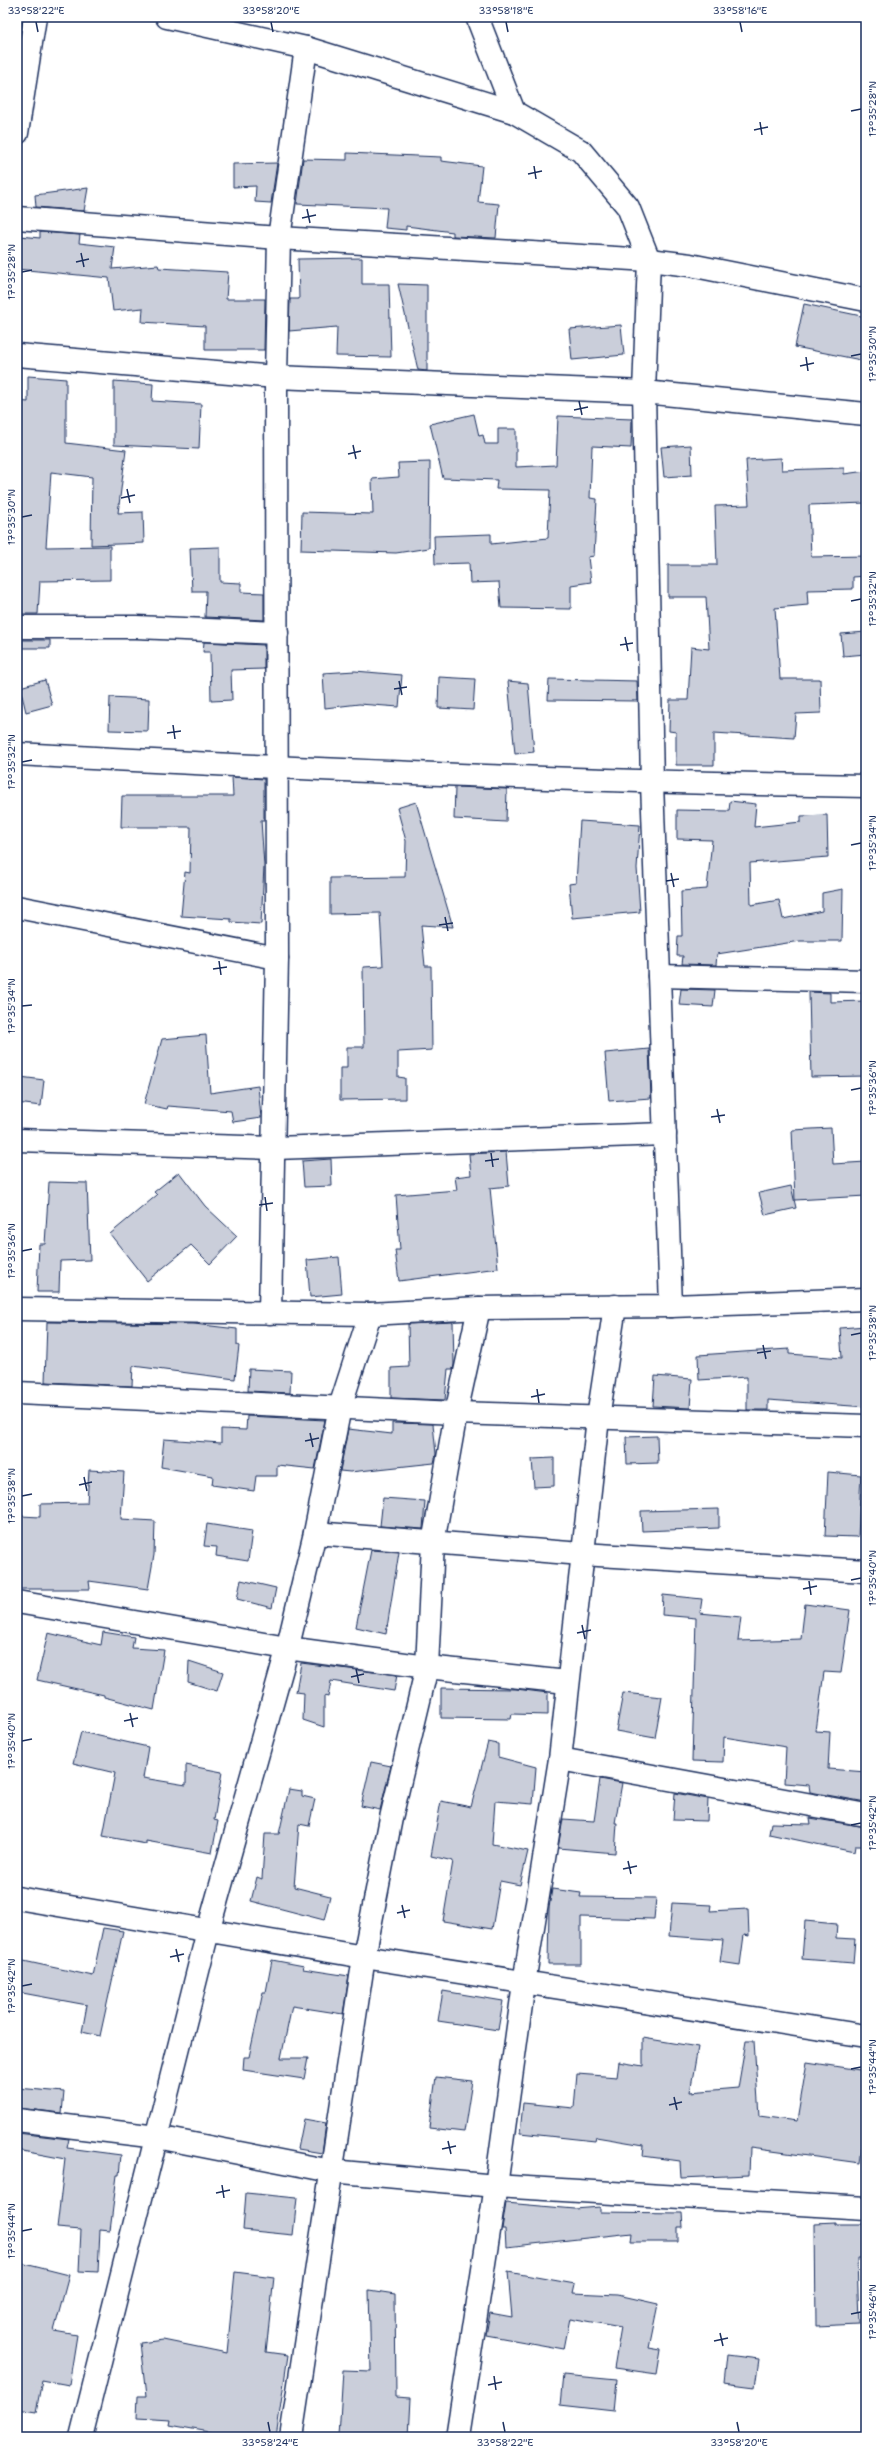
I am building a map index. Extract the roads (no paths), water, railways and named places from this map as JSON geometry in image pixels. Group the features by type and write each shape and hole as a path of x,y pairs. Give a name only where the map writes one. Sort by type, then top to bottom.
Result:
{"street":[{"path":"17,133 35,17"},
{"path":"167,17 306,48 514,112 580,151 628,207 649,260 644,392 652,783 671,1306"},
{"path":"477,17 514,112"},
{"path":"270,1313 275,1148 277,958 276,377 279,238 306,48"},
{"path":"17,218 279,238 649,260 690,265 866,300"},
{"path":"17,355 276,377 644,392 866,414"},
{"path":"17,627 136,627 277,633"},
{"path":"17,754 277,768 652,783 866,786"},
{"path":"17,907 277,958"},
{"path":"659,976 866,981"},
{"path":"17,1140 275,1148 665,1134"},
{"path":"17,1309 370,1314 479,1308 671,1306 866,1299"},
{"path":"457,2437 496,2186 524,1982 560,1759 567,1682 598,1418 615,1306"},
{"path":"291,2437 364,1958 391,1818 427,1667 433,1543 456,1413 479,1308"},
{"path":"81,2437 208,1931 287,1648 315,1533 340,1407 370,1314"},
{"path":"17,1393 456,1413 866,1426"},
{"path":"315,1533 582,1554 866,1571"},
{"path":"17,1602 287,1648 427,1667 567,1682"},
{"path":"560,1759 866,1814"},
{"path":"17,1898 364,1958 866,2036"},
{"path":"17,2120 157,2137 331,2171 496,2186 866,2208"}]}
